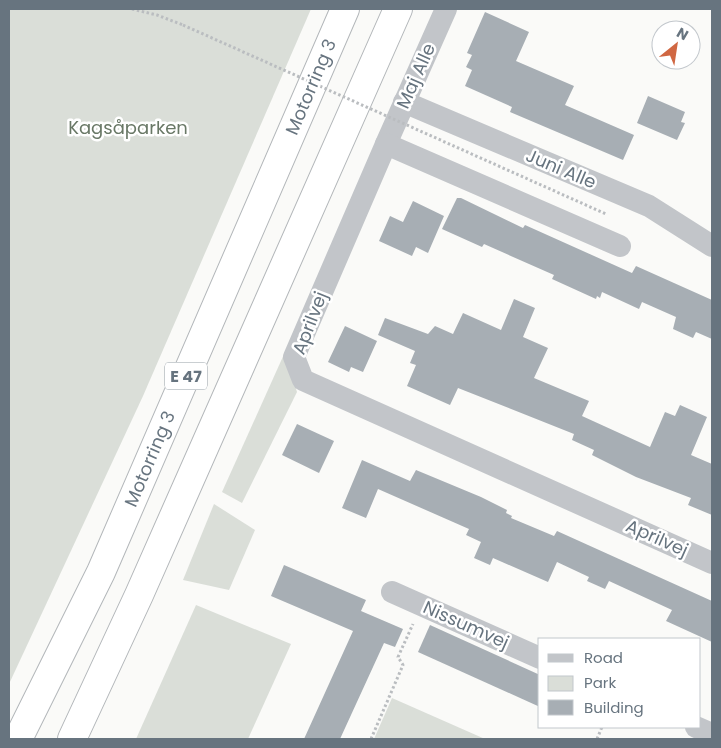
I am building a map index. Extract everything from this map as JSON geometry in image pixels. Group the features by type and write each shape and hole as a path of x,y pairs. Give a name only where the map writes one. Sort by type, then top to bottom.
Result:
{"highway":[{"name":"Motorring 3","path":"18,739 101,572 345,9"},
{"name":"E 47","path":"72,739 140,595 398,9"}],"street":[{"name":"Maj Alle","path":"386,144 446,9"},
{"name":"Juni Alle","path":"404,102 649,206 712,246"},
{"path":"386,144 620,246"},
{"name":"Aprilvej","path":"386,144 294,357 303,380 712,563"},
{"name":"Nissumvej","path":"392,592 538,657"},
{"path":"698,728 712,734"}],"path":[{"path":"132,9 157,15 183,25 606,214"},
{"path":"371,739 403,665 398,657 421,605"}],"green space":[{"name":"Kagsåparken","path":"9,9 311,9 143,396 9,684"},
{"path":"285,352 297,392 242,503 222,492"},
{"path":"214,504 255,530 229,590 183,580"},
{"path":"196,605 291,644 248,739 136,739"},
{"path":"392,698 485,739 374,739"}],"building":[{"path":"485,12 529,32 516,61 574,86 565,105 634,135 623,160 510,112 512,107 465,86 472,70 466,67 472,55 467,53"},
{"path":"648,96 685,112 681,122 685,123 677,140 637,123"},
{"path":"457,198 461,198 523,228 525,225 632,273 636,266 712,300 712,339 696,332 693,338 673,329 676,317 642,302 639,309 602,292 600,298 597,296 596,299 552,279 554,275 484,244 482,247 442,229"},
{"path":"413,201 444,216 428,253 416,247 412,256 379,241 390,216 403,222"},
{"path":"514,299 535,308 523,337 548,348 534,378 589,401 582,416 650,447 665,412 675,416 680,405 707,417 691,455 712,464 712,515 688,505 691,498 636,477 592,455 594,450 572,440 574,434 458,388 450,405 407,386 416,365 410,363 415,351 378,335 385,318 428,334 435,326 453,334 463,313 501,330"},
{"path":"345,326 377,341 363,372 351,367 349,372 328,362"},
{"path":"297,424 334,441 319,473 282,455"},
{"path":"362,460 410,481 416,470 507,510 506,513 512,516 511,518 554,536 557,531 712,601 712,642 666,621 672,610 609,581 605,589 587,581 589,577 557,562 548,582 493,558 490,565 474,558 481,542 466,535 469,529 378,489 366,518 342,508"},
{"path":"284,565 366,600 361,611 403,629 395,647 384,643 340,739 304,739 353,631 271,596"},
{"path":"430,625 538,674 538,706 418,652"}]}
